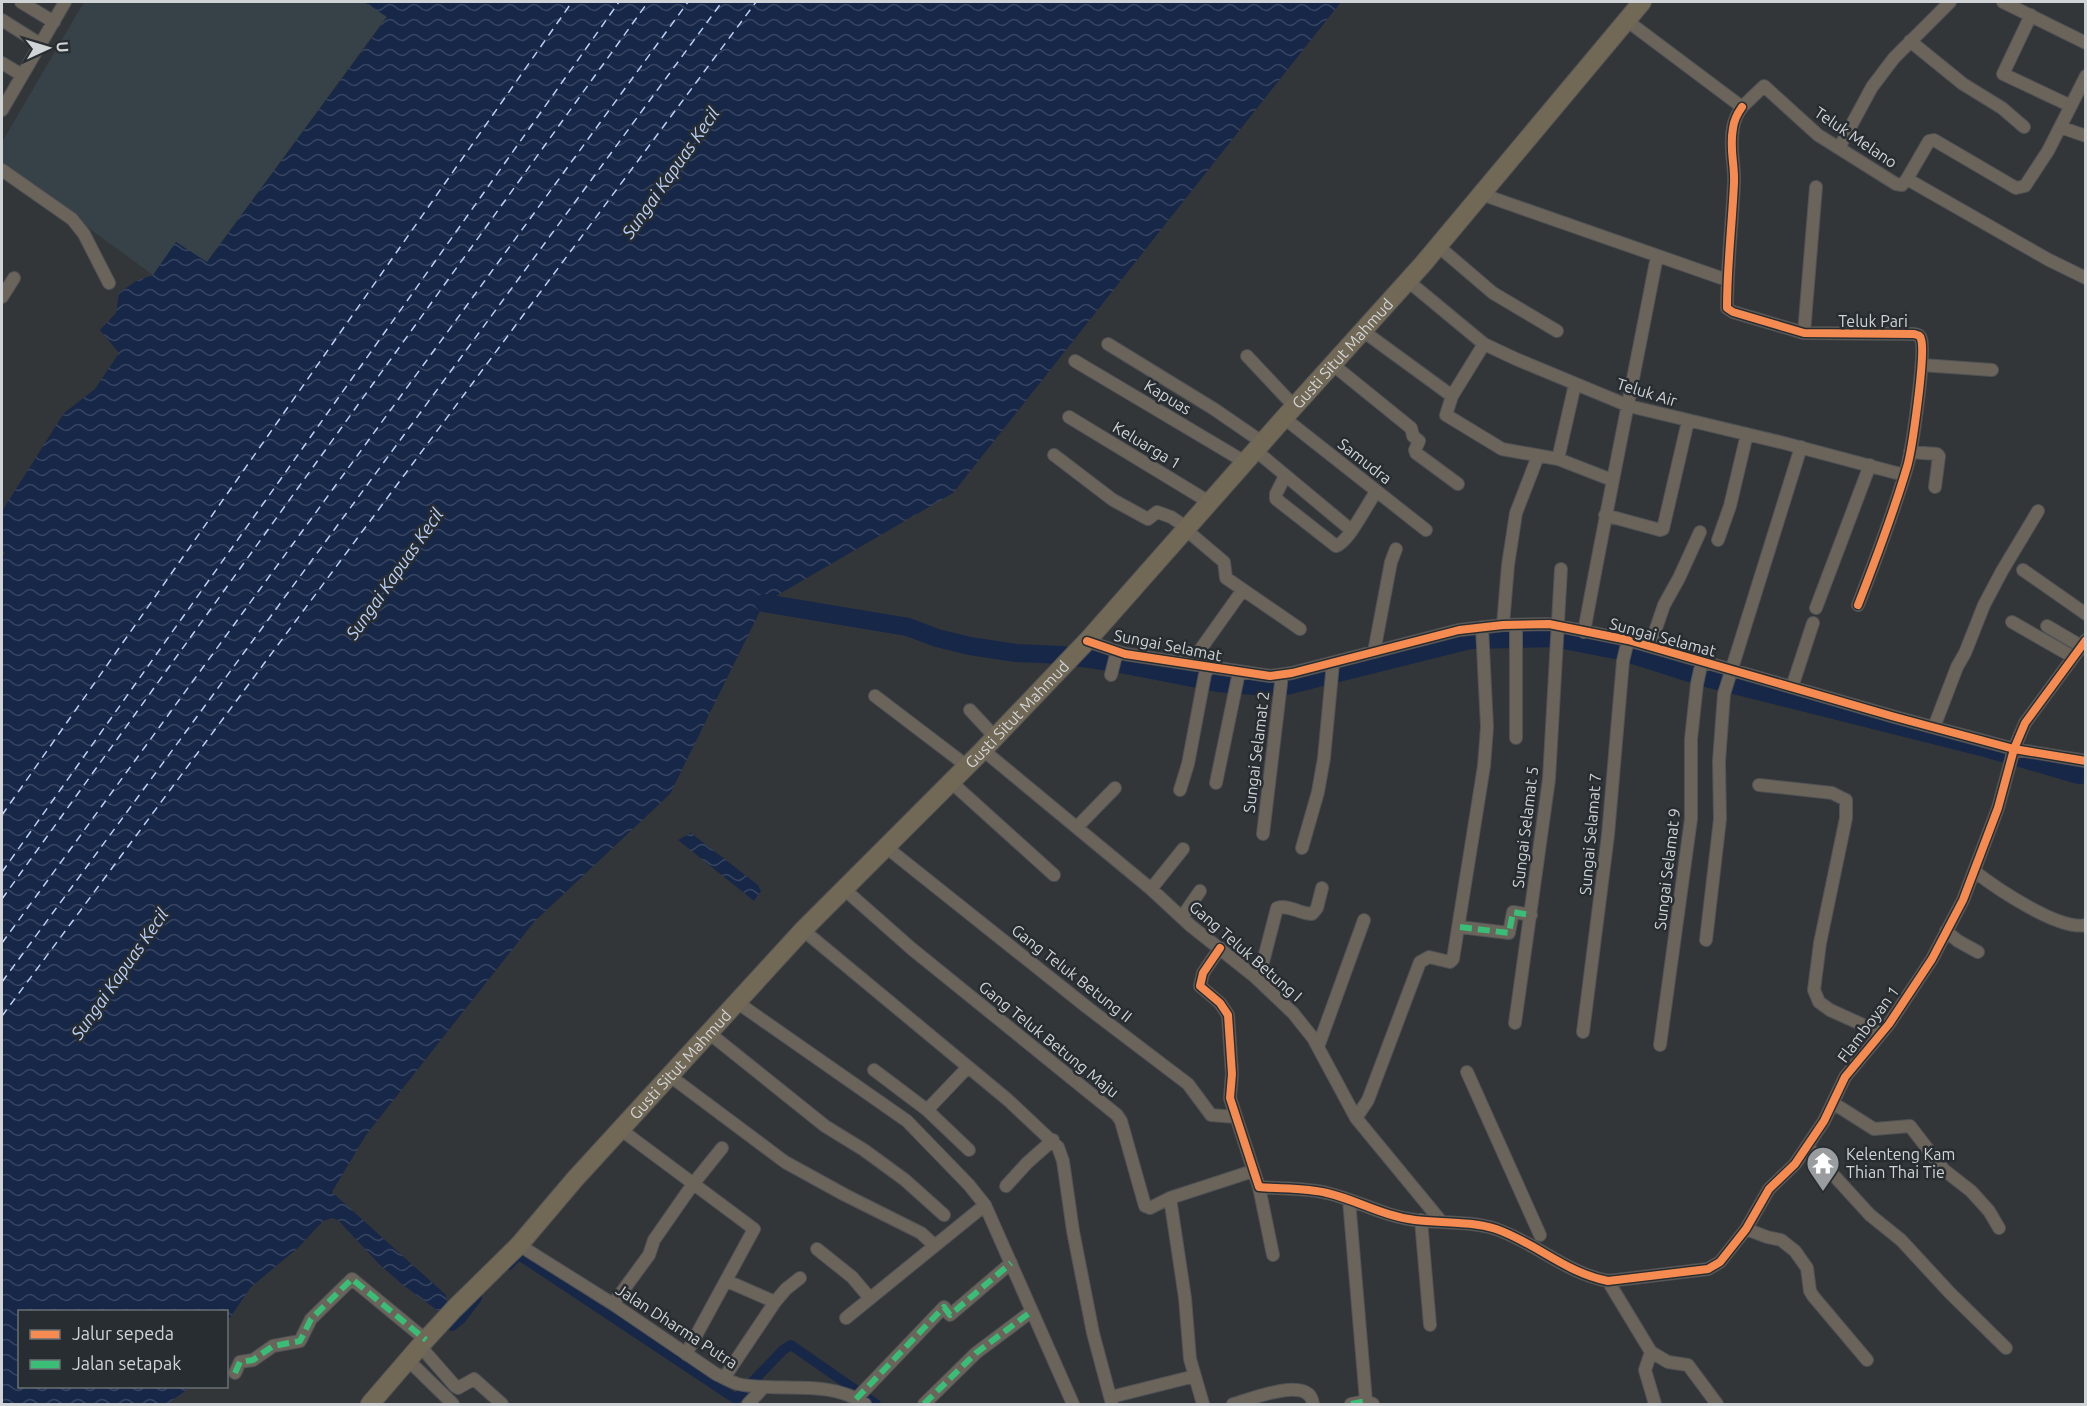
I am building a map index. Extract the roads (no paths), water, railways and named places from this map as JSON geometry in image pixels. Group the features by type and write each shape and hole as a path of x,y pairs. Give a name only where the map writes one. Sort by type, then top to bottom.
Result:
{"highway":[{"name":"Gusti Situt Mahmud","path":"370,1404 454,1309 519,1245 552,1205 803,930 989,744 1084,644 1185,528 1408,281 1642,2"}],"street":[{"path":"21,2 54,22"},
{"path":"2,110 65,2"},
{"path":"1839,148 1872,87 1893,58 1950,2"},
{"path":"2003,2 2085,43"},
{"path":"2031,15 2003,74 2071,106"},
{"path":"2,20 40,44"},
{"path":"1481,194 1727,280 1734,181 1731,144 1733,126 1742,107 1626,20"},
{"path":"1910,41 1963,84 2002,108 2024,127"},
{"path":"2,63 22,75"},
{"name":"Teluk Melano","path":"1742,107 1764,86 1806,126 1896,184 1902,185 1929,141 1934,140 2016,188 2021,188 2025,186 2048,151 2085,75"},
{"path":"2060,127 2085,136"},
{"path":"2,170 72,219 84,234 109,284"},
{"path":"1907,179 2085,278"},
{"path":"1804,333 1816,187"},
{"path":"1438,246 1494,293 1557,331"},
{"path":"1584,632 1657,256"},
{"path":"2,297 14,278"},
{"name":"Teluk Pari","path":"1727,280 1727,308 1767,323 1804,333 1914,334 1921,340 1922,365 1910,452 1888,527 1858,605"},
{"name":"Teluk Air","path":"1408,281 1484,344 1629,406 1801,447 1904,475"},
{"path":"1363,331 1452,396"},
{"path":"1108,344 1194,396 1254,451 1351,530"},
{"path":"1484,344 1452,396 1445,413 1448,417 1502,449 1558,459 1612,480"},
{"name":"Samudra","path":"1247,356 1289,412 1376,492 1426,530"},
{"name":"Kapuas","path":"1075,361 1254,451"},
{"path":"1332,364 1412,428 1413,436 1419,441 1416,453 1458,484"},
{"path":"1922,365 1992,370"},
{"path":"1558,459 1575,384"},
{"name":"Keluarga 1","path":"1069,417 1209,502"},
{"path":"1605,515 1663,529 1688,421"},
{"path":"1718,540 1730,506 1747,434"},
{"path":"1706,940 1720,819 1719,752 1724,694 1801,447"},
{"path":"1910,452 1939,456 1935,487"},
{"path":"1054,455 1113,500 1148,519 1157,512 1171,517 1224,562 1224,576 1242,591 1300,629"},
{"path":"1503,625 1508,565 1516,513 1538,456"},
{"path":"1816,608 1870,465"},
{"path":"1285,476 1275,496 1336,546 1340,545 1376,492"},
{"path":"1935,728 1984,605 2038,511"},
{"path":"1650,646 1664,604 1700,532"},
{"path":"1374,652 1391,562 1396,549"},
{"name":"Sungai Selamat 5","path":"1515,1023 1549,779 1561,569"},
{"path":"2023,570 2085,614"},
{"path":"1190,664 1242,591"},
{"path":"2012,622 2073,657"},
{"path":"1792,687 1812,623"},
{"name":"Sungai Selamat","path":"1084,644 1114,663 1190,664 1206,676 1261,675 1280,683 1374,652 1459,630 1482,631 1503,625 1516,633 1557,636 1584,632 1627,643 1650,646 1699,672 1731,674 1792,687 2014,749 2085,761"},
{"path":"2047,626 2083,643"},
{"path":"1356,1118 1368,1100 1420,962 1429,957 1452,961 1460,927 1484,766 1486,727 1482,631"},
{"path":"1516,633 1516,738"},
{"name":"Sungai Selamat 7","path":"1582,1032 1608,835 1623,661 1627,643"},
{"name":"Flamboyan 1","path":"1608,1281 1708,1269 1720,1262 1746,1228 1769,1189 1795,1164 1833,1103 1845,1077 1881,1033 1926,967 1946,932 1963,900 1998,808 2014,749 2025,723 2083,643"},
{"path":"1302,848 1324,758 1332,666"},
{"name":"Sungai Selamat 9","path":"1660,1045 1691,819 1690,739 1699,672"},
{"path":"1216,783 1238,675"},
{"path":"1180,790 1188,764 1206,676"},
{"name":"Sungai Selamat 2","path":"1263,834 1280,683"},
{"path":"875,696 967,766"},
{"name":"Gang Teluk Betung I","path":"970,710 989,744 1077,827 1254,976 1293,1014 1318,1047 1356,1118 1440,1220"},
{"path":"951,782 1054,875"},
{"path":"1759,785 1832,793 1846,800 1846,812 1819,954 1815,990 1819,1002 1830,1010 1881,1033"},
{"path":"1077,827 1115,788"},
{"name":"Gang Teluk Betung II","path":"886,847 1088,1008 1188,1084 1211,1114 1236,1117"},
{"path":"1151,889 1183,849"},
{"path":"1974,871 2002,891 2047,916 2069,925 2085,925"},
{"path":"1254,976 1263,962 1277,908 1285,907 1312,914 1317,908 1322,888"},
{"name":"Gang Teluk Betung Maju","path":"844,889 921,956 1117,1115 1144,1206 1150,1208 1170,1198"},
{"path":"1182,917 1200,891"},
{"path":"1460,927 1509,933 1513,912 1531,915"},
{"path":"1318,1047 1364,920"},
{"path":"803,930 1053,1140 1061,1153 1073,1231 1093,1333 1111,1401 1195,1376"},
{"path":"1946,932 1978,951"},
{"path":"1220,948 1203,973 1200,986 1220,1003 1228,1014 1232,1074 1230,1098 1259,1186 1273,1255"},
{"path":"738,1003 907,1121 969,1185 985,1205 1073,1404"},
{"path":"709,1033 825,1126 864,1150 905,1180 944,1215"},
{"path":"927,1110 968,1067"},
{"path":"874,1070 927,1110 969,1150"},
{"path":"1467,1072 1543,1234 1528,1244"},
{"path":"670,1076 785,1162 845,1196 921,1233 934,1245"},
{"path":"1833,1103 1874,1129 1910,1126 1944,1170 1971,1191 2000,1228"},
{"path":"621,1129 754,1229 686,1354"},
{"path":"1006,1186 1053,1140"},
{"path":"1807,1146 1870,1215 1901,1240 2006,1348"},
{"path":"613,1304 649,1256 654,1240 693,1184 722,1148"},
{"path":"1203,1404 1190,1359 1185,1298 1170,1198 1253,1171"},
{"path":"1259,1186 1326,1192 1383,1213 1495,1229 1528,1244 1564,1266 1592,1278 1608,1281 1651,1352 1668,1362 1688,1365 1692,1368 1717,1404"},
{"path":"1349,1200 1370,1402 1351,1404"},
{"path":"846,1318 985,1205"},
{"path":"1421,1220 1430,1324"},
{"path":"1746,1228 1781,1240 1795,1251 1807,1268 1810,1291 1813,1296 1867,1360"},
{"name":"Jalan Dharma Putra","path":"519,1245 729,1381 761,1388 821,1389 861,1397"},
{"path":"817,1249 852,1277 869,1297"},
{"path":"861,1397 944,1307 950,1315 1011,1263"},
{"path":"729,1381 775,1302 800,1278"},
{"path":"235,1373 240,1362 253,1360 273,1346 300,1341 311,1319 352,1279 427,1339 455,1386 458,1388 474,1379 502,1404"},
{"path":"727,1281 775,1302"},
{"path":"924,1404 976,1353 1032,1311"},
{"path":"1651,1352 1645,1370 1655,1404"},
{"path":"408,1360 453,1404"},
{"path":"748,1404 761,1388"},
{"path":"1233,1404 1285,1389 1310,1395 1313,1404"}],"water":[{"name":"Sungai Kapuas Kecil","path":"364,2 1341,2 953,493 764,603 670,794 534,922 366,1135 332,1192 446,1295 449,1319 403,1285 379,1264 338,1220 332,1218 323,1221 299,1247 251,1287 228,1321 228,1310 18,1310 18,1388 190,1388 167,1404 2,1404 2,557 5,553 2,550 2,511 64,413 95,389 119,353 100,330 116,313 119,293 136,281 153,275 176,242 207,262 387,17"},
{"path":"691,833 758,885 761,891 754,901 678,840"}],"waterway":[{"path":"764,603 908,627 937,638 970,646 1016,653 1062,655 1218,683 1278,688 1470,640 1553,638 1620,651 1702,677 1985,748 2079,775 2086,774"},
{"path":"509,1265 516,1257 522,1257 736,1399 783,1350 791,1345 876,1404"},
{"path":"449,1319 452,1326 461,1319 477,1298"}],"place":[{"name":"Kelenteng Kam Thian Thai Tie","path":"1823,1192"}]}
